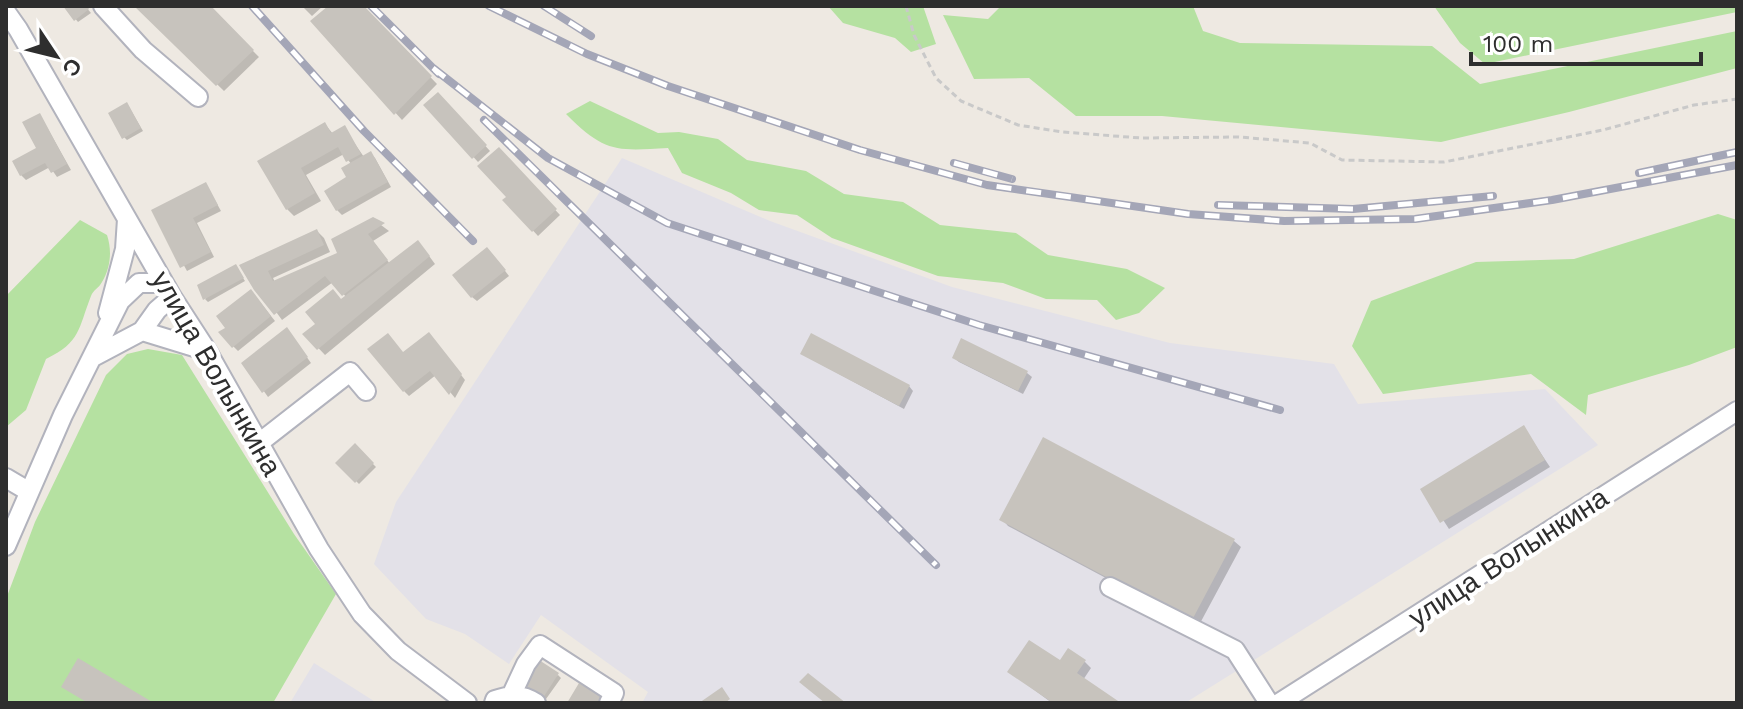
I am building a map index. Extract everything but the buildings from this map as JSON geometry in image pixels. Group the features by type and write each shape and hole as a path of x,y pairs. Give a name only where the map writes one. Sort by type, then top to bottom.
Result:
{"street":[{"path":"103,6 143,50 198,97"},
{"name":"улица Волынкина","path":"6,12 168,290 207,351 319,549 362,614 398,651 467,703"},
{"path":"93,357 125,249 127,219"},
{"path":"6,546 63,415 120,301 139,283 168,290 142,331 93,357"},
{"path":"142,331 207,351"},
{"path":"259,443 350,372 366,391"},
{"name":"улица Волынкина","path":"1279,703 1737,411"},
{"path":"6,478 28,491"},
{"path":"1110,587 1235,650 1269,703"},
{"path":"512,694 526,664 540,645 614,693 609,703"},
{"path":"494,703 512,694 527,697 536,703"}],"path":[{"path":"906,6 914,35 936,78 961,101 1018,125 1062,132 1141,138 1239,137 1310,143 1342,160 1444,162 1588,133 1694,105 1737,99"}],"shaded area":[{"path":"622,158 770,221 952,287 1170,343 1334,364 1358,404 1545,389 1598,445 1185,703 642,703 648,692 541,615 509,664 465,634 426,619 374,564 396,502"},
{"path":"314,663 377,703 290,703"}],"green space":[{"path":"828,6 923,6 936,44 911,52 895,38 843,23"},
{"path":"1001,6 1193,6 1203,31 1240,43 1432,46 1480,84 1737,31 1737,68 1441,142 1162,116 1076,116 1029,78 974,79 943,15 988,19"},
{"path":"1434,6 1737,6 1737,12 1485,64 1460,43"},
{"path":"590,101 658,133 679,132 718,139 747,160 806,171 844,194 903,202 940,225 1016,233 1048,255 1127,269 1165,288 1139,313 1116,320 1097,300 1046,299 1003,283 938,276 832,238 797,215 759,210 731,193 682,173 668,148 623,149 602,143 566,114"},
{"path":"1718,214 1737,220 1737,347 1689,365 1588,395 1586,415 1531,374 1383,394 1352,346 1371,301 1476,262 1574,259"},
{"path":"80,220 107,235 110,253 107,270 92,294 77,334 66,347 46,359 26,410 6,427 6,296"},
{"path":"148,349 182,355 294,534 336,594 273,703 6,703 6,599 35,522 106,375 127,354"}],"railway":[{"path":"252,6 364,131 473,241"},
{"path":"371,6 439,74"},
{"path":"489,6 587,54 668,86 860,150 987,185 1188,214 1284,221 1415,219 1552,200 1737,165"},
{"path":"544,6 591,36"},
{"path":"433,68 548,158 667,223 979,325 1280,410"},
{"path":"484,120 936,565"},
{"path":"1639,173 1737,152"},
{"path":"954,163 1012,179"},
{"path":"1218,205 1353,209 1493,196"}]}
